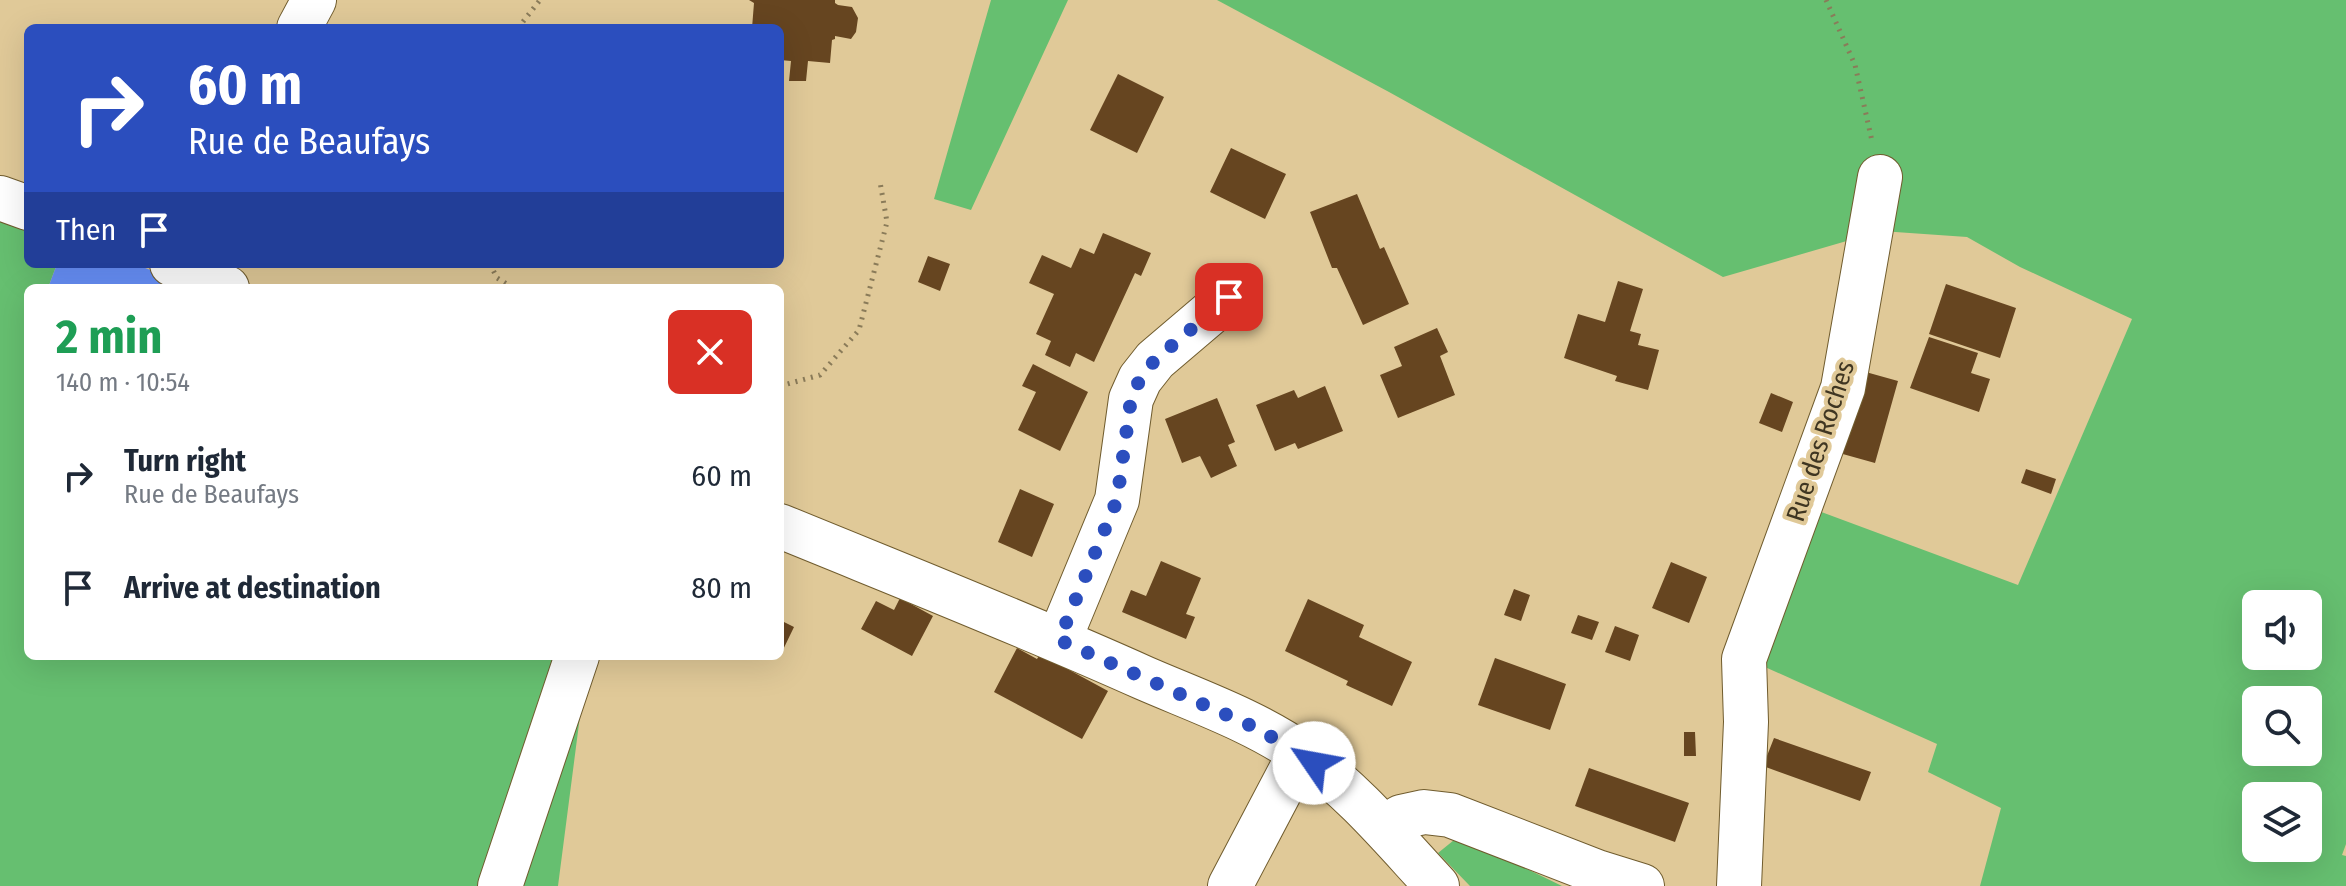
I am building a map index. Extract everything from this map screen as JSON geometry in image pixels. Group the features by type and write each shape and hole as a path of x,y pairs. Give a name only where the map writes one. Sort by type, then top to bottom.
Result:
{"street":[{"path":"301,24 314,0"},
{"name":"Rue des Roches","path":"1739,886 1746,722 1744,659 1843,388 1880,177"},
{"path":"0,198 24,207"},
{"path":"1059,640 1117,500 1131,399 1140,379 1155,360 1229,297"},
{"path":"784,528 1059,640 1254,727 1328,773 1437,886"},
{"path":"500,886 576,660"},
{"path":"1230,886 1300,753"},
{"path":"1384,828 1401,817 1424,812 1450,815 1597,872 1642,886"}],"path":[{"path":"521,24 540,0"},
{"path":"1826,0 1855,65 1880,177"},
{"path":"784,385 820,375 859,330 887,222 880,182"},
{"path":"492,268 497,278 507,284"}],"green space":[{"path":"991,0 1068,0 971,210 934,199"},
{"path":"1217,0 2346,0 2346,844 2342,855 2346,856 2346,886 1980,886 2001,808 1928,772 1937,744 1756,663 1816,510 2018,585 2132,319 2020,267 1967,237 1881,231 1723,277"},
{"path":"0,215 24,223 24,268 56,268 50,284 24,284 24,660 587,662 558,886 0,886"},
{"path":"1459,836 1562,886 1470,886 1438,853"}],"water":[{"path":"56,268 145,268 181,282 180,284 50,284"}],"building":[{"path":"749,0 835,0 838,5 852,7 858,18 856,32 851,39 835,36 830,63 808,61 806,81 789,81 791,61 784,60 784,24 752,24 754,3"},
{"path":"1118,74 1164,97 1137,153 1090,130"},
{"path":"1231,148 1286,174 1265,219 1210,192"},
{"path":"1357,194 1380,249 1384,247 1409,304 1363,325 1337,268 1332,268 1310,212"},
{"path":"1103,233 1151,253 1141,276 1135,273 1094,362 1076,353 1070,367 1045,355 1051,341 1036,334 1054,294 1029,283 1042,255 1071,268 1080,248 1094,254"},
{"path":"928,256 950,264 940,291 918,282"},
{"path":"1618,281 1643,289 1630,331 1641,334 1638,345 1659,350 1648,390 1615,381 1617,376 1564,358 1578,314 1605,322"},
{"path":"1946,284 2016,308 2000,358 1929,334"},
{"path":"1437,328 1448,352 1440,356 1455,395 1398,418 1380,375 1402,366 1394,347"},
{"path":"1929,337 1978,353 1971,373 1990,379 1979,412 1910,388"},
{"path":"1033,364 1088,392 1060,451 1018,430 1036,392 1022,386"},
{"path":"1855,369 1898,381 1875,463 1832,451"},
{"path":"1325,386 1343,431 1298,449 1295,443 1275,451 1256,405 1294,390 1298,398"},
{"path":"1771,393 1793,402 1782,432 1759,423"},
{"path":"1217,398 1235,442 1228,445 1237,466 1211,478 1200,456 1182,463 1165,419"},
{"path":"2026,469 2056,479 2051,494 2021,483"},
{"path":"1020,489 1054,504 1032,557 998,542"},
{"path":"1161,561 1201,578 1186,614 1195,617 1186,639 1122,612 1131,590 1146,596"},
{"path":"1671,562 1707,577 1689,623 1652,608"},
{"path":"1514,589 1530,595 1521,621 1504,615"},
{"path":"900,598 933,616 912,656 861,629 876,601 894,610"},
{"path":"1308,599 1364,625 1359,637 1412,662 1392,706 1285,651"},
{"path":"1578,615 1599,622 1592,640 1571,633"},
{"path":"784,622 794,627 784,648"},
{"path":"1615,626 1639,635 1630,661 1605,652"},
{"path":"1017,648 1037,659 1040,654 1108,691 1082,739 994,692"},
{"path":"1495,658 1566,684 1550,730 1478,705"},
{"path":"1684,732 1695,732 1696,756 1684,756"},
{"path":"1774,738 1871,772 1860,801 1763,766"},
{"path":"1589,768 1689,803 1675,842 1575,806"}],"route":[{"path":"1229,297 1155,360 1140,379 1131,399 1117,500 1059,640 1254,727 1314,763"}]}
